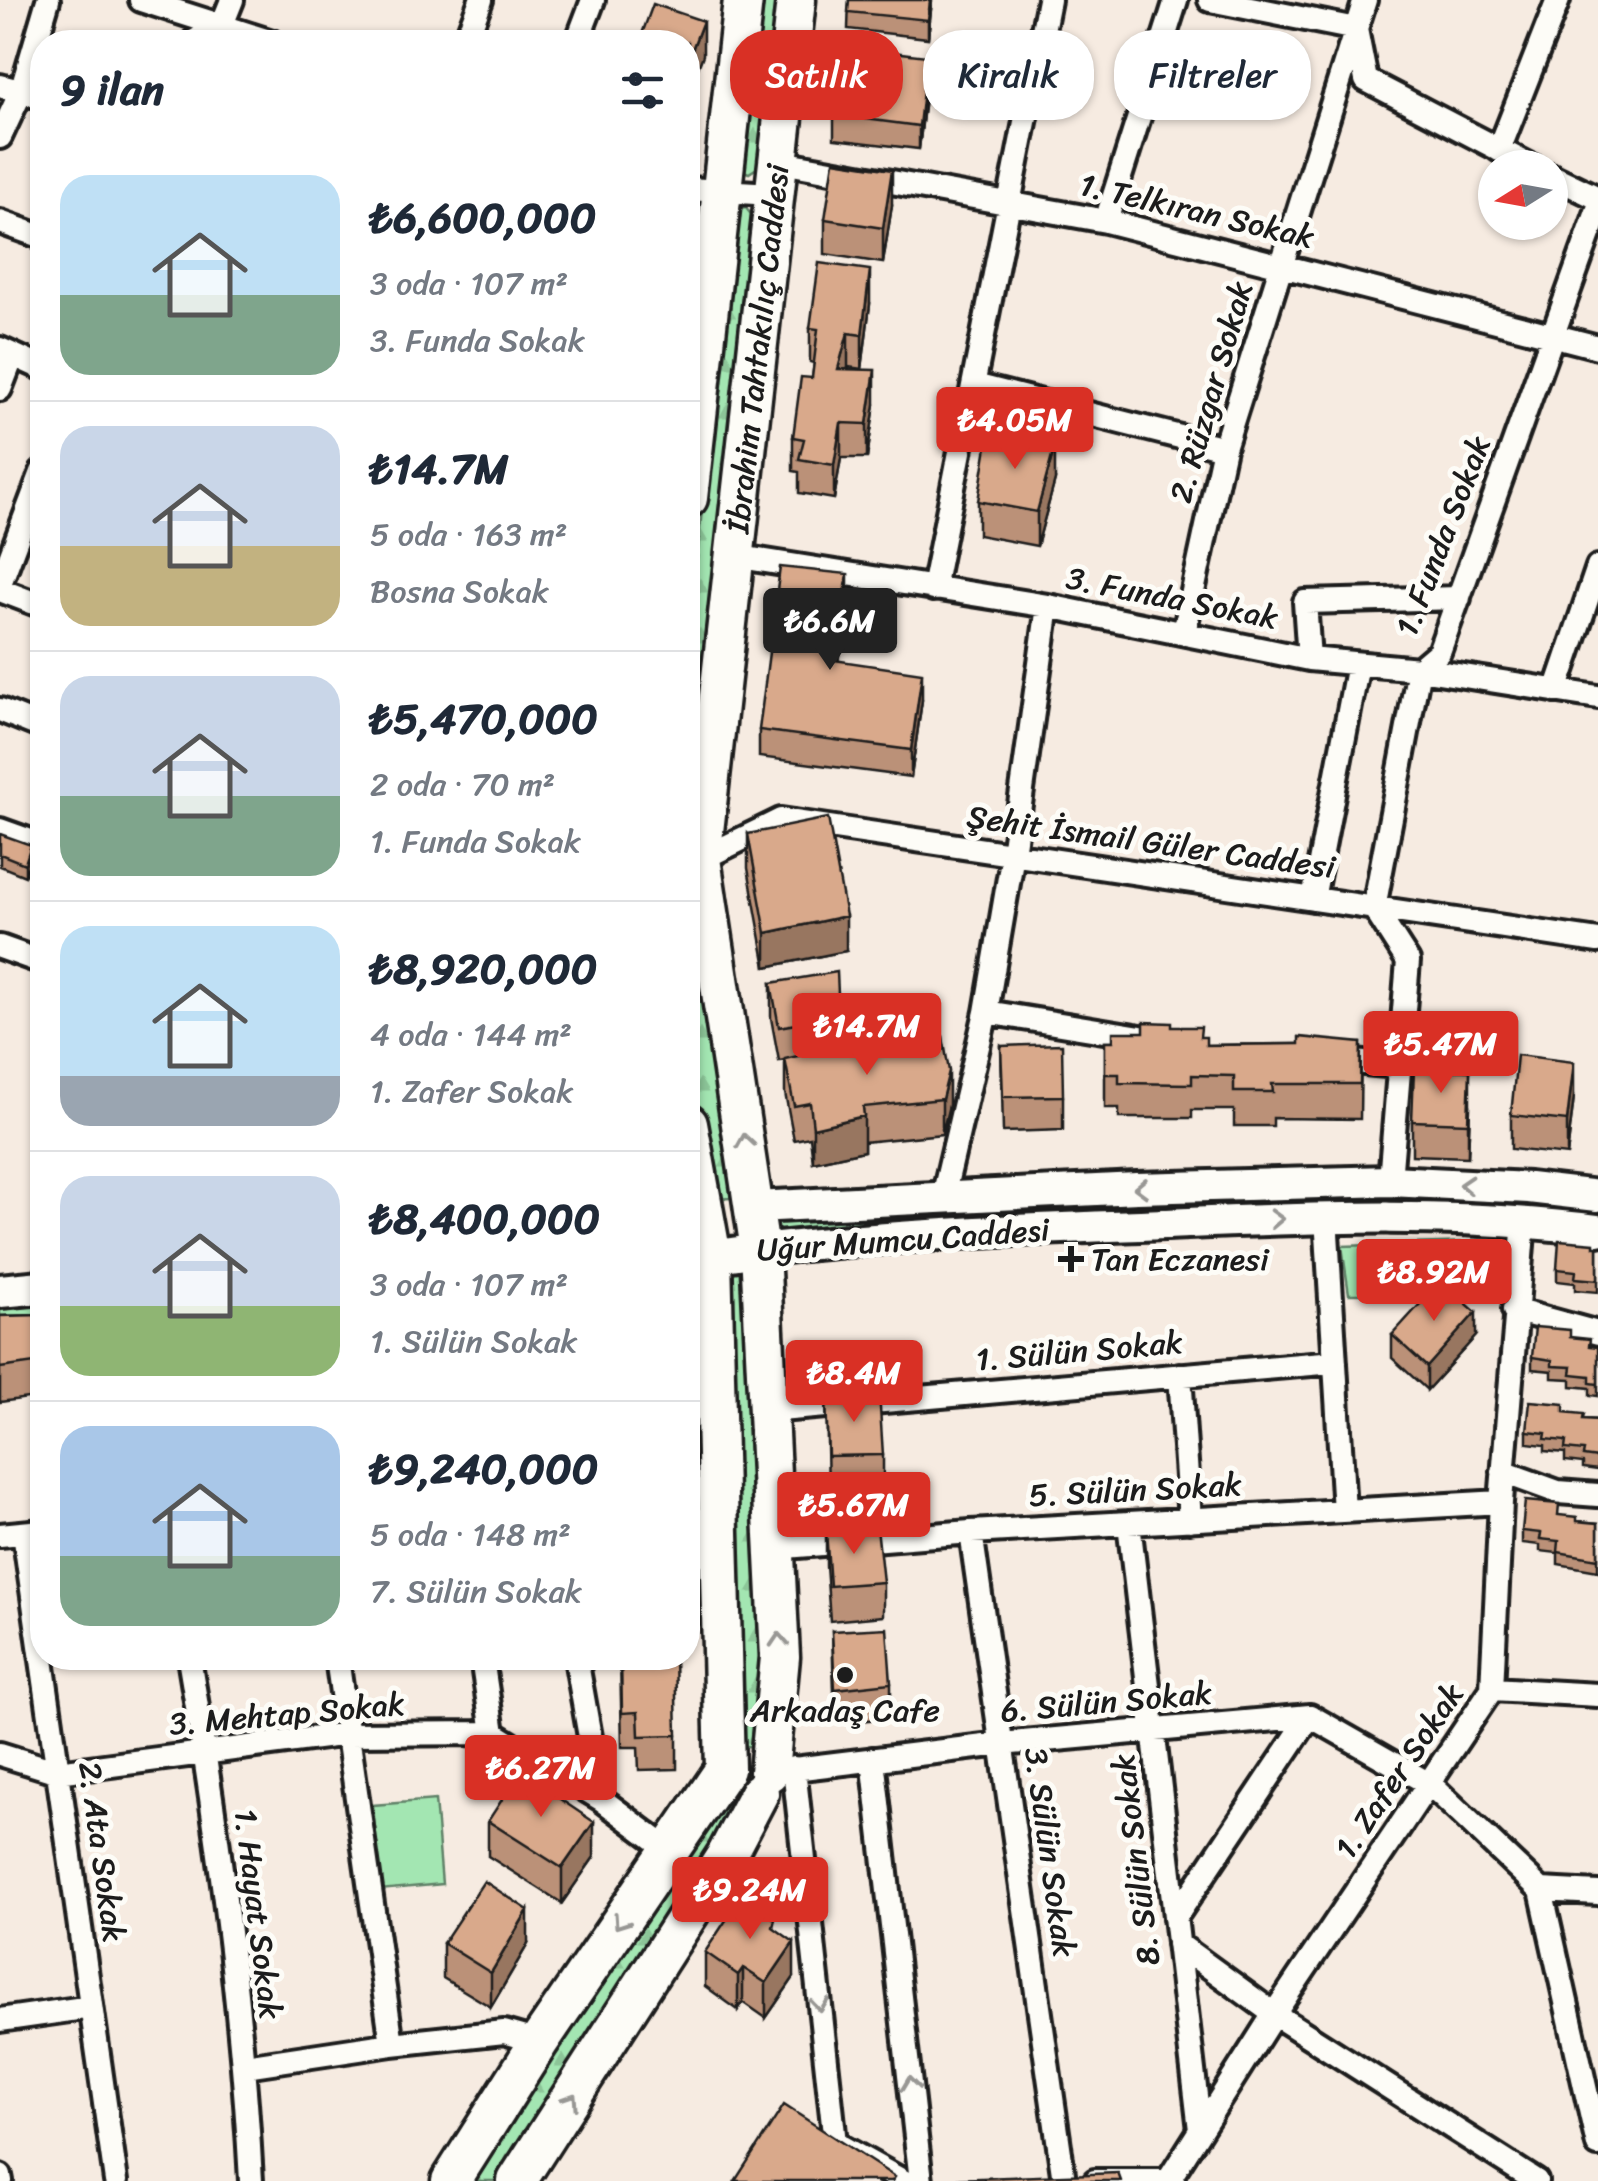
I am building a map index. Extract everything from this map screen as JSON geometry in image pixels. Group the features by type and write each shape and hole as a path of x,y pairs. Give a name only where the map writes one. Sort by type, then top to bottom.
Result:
{"main road":[{"name":"İbrahim Tahtakılıç Caddesi","path":"700,293 706,190 743,0"},
{"name":"İbrahim Tahtakılıç Caddesi","path":"700,814 734,556 796,0"},
{"name":"İbrahim Tahtakılıç Caddesi","path":"517,2181 774,1778 780,1657 760,1250 700,894"},
{"name":"Uğur Mumcu Caddesi","path":"700,1213 755,1207"},
{"name":"Uğur Mumcu Caddesi","path":"700,1259 760,1250"},
{"path":"700,1259 703,1537 725,1769"},
{"path":"0,1291 30,1289"},
{"path":"451,2181 539,2042 736,1754 749,1752 765,1760 774,1778"}],"street":[{"path":"39,30 48,0"},
{"path":"141,0 237,30"},
{"path":"213,30 222,25 232,0"},
{"path":"469,30 481,0"},
{"path":"582,30 593,0"},
{"path":"934,589 1049,0"},
{"path":"1106,220 1176,0"},
{"path":"1210,0 1356,29 1366,80 1499,150 1558,0"},
{"name":"2. Rüzgar Sokak","path":"1184,633 1224,448 1365,0"},
{"path":"0,137 30,61"},
{"name":"1. Telkıran Sokak","path":"706,190 774,177 1010,202 1106,220 1598,346"},
{"path":"1568,184 1598,198"},
{"name":"1. Funda Sokak","path":"1374,908 1419,669 1438,652 1598,209"},
{"path":"0,222 30,233"},
{"path":"0,389 6,352 30,363"},
{"path":"974,386 1224,448"},
{"path":"30,505 0,587 30,601"},
{"name":"3. Funda Sokak","path":"734,556 1048,606 1309,659 1419,669 1598,698"},
{"path":"1556,691 1598,567"},
{"path":"1309,659 1304,602 1458,598"},
{"path":"943,1197 986,1012 1048,606"},
{"path":"1313,899 1358,664"},
{"path":"0,710 30,722"},
{"name":"Şehit İsmail Güler Caddesi","path":"700,857 781,820 1598,941"},
{"path":"0,830 30,841"},
{"path":"1374,908 1408,961 1390,1181"},
{"path":"0,946 30,957"},
{"path":"986,1012 1158,1040"},
{"path":"1306,1058 1398,1066"},
{"name":"Uğur Mumcu Caddesi","path":"755,1207 1390,1181 1529,1188 1598,1196"},
{"path":"1524,1220 1529,1188"},
{"name":"Uğur Mumcu Caddesi","path":"760,1250 976,1231 1424,1215 1524,1220 1598,1230"},
{"path":"1326,1218 1344,1511"},
{"name":"1. Zafer Sokak","path":"1170,2180 1274,2014 1492,1690 1514,1310 1524,1220"},
{"path":"1514,1310 1598,1333"},
{"name":"1. Sülün Sokak","path":"768,1411 1335,1362"},
{"path":"1180,1375 1190,1520"},
{"path":"1504,1472 1558,1492 1598,1496"},
{"name":"5. Sülün Sokak","path":"772,1548 971,1532 1501,1502"},
{"name":"8. Sülün Sokak","path":"1129,1523 1200,2130"},
{"name":"3. Sülün Sokak","path":"971,1532 1064,2181"},
{"name":"2. Ata Sokak","path":"22,1533 30,1586"},
{"name":"2. Ata Sokak","path":"43,1670 116,2181"},
{"name":"1. Hayat Sokak","path":"190,1670 205,1752 245,2066 251,2181"},
{"path":"339,1670 392,2044"},
{"path":"484,1670 493,1734 601,1799 668,1850"},
{"path":"578,1670 601,1799"},
{"path":"1492,1690 1598,1695"},
{"path":"1175,1918 1310,1716 1431,1785 1541,1890 1598,2146"},
{"name":"6. Sülün Sokak","path":"774,1778 873,1759 1001,1744 1310,1716"},
{"name":"3. Mehtap Sokak","path":"0,1754 58,1772 348,1734 493,1734"},
{"path":"873,1759 921,2181"},
{"path":"774,1778 835,2143 903,2181"},
{"path":"1541,1890 1598,1893"},
{"path":"1178,1944 1274,2014 1536,2181"},
{"path":"0,2020 92,2007"},
{"path":"245,2066 504,2032 539,2042"},
{"path":"1095,2181 1170,2180"}],"green space":[{"path":"758,0 782,0 778,30 755,30"},
{"path":"746,120 766,120 760,166 749,173 741,170"},
{"path":"745,207 754,218 700,721 700,529 732,211"},
{"path":"700,982 733,1191 730,1198 717,1199 712,1195 700,1118"},
{"path":"1316,1192 1511,1195 1510,1205 1285,1203 916,1218 772,1237 772,1218"},
{"path":"1505,1241 1501,1293 1349,1294 1342,1246"},
{"path":"743,1260 764,1625 761,1748 739,1745 743,1667 733,1498 729,1262"},
{"path":"30,1303 30,1316 0,1318 0,1307"},
{"path":"725,1793 742,1803 496,2181 467,2181"},
{"path":"435,1800 442,1884 380,1890 373,1805"}],"building":[{"path":"849,0 930,0 928,20 848,12"},
{"path":"653,4 703,21 700,30 643,30"},
{"path":"903,53 923,56 919,126 873,120 903,120"},
{"path":"834,161 892,170 883,228 825,219"},
{"path":"819,263 870,270 862,335 848,333 838,369 875,370 867,424 841,423 834,465 799,459 804,439 793,437 801,377 812,378 818,329 810,328"},
{"path":"989,434 1055,445 1037,512 978,501"},
{"path":"780,567 848,574 834,660 922,673 911,750 759,730"},
{"path":"828,818 846,916 766,933 748,834"},
{"path":"0,834 30,845 25,864 0,854"},
{"path":"837,972 839,1016 779,1027 771,983"},
{"path":"1144,1022 1201,1027 1200,1037 1206,1037 1206,1045 1299,1044 1299,1037 1361,1043 1360,1084 1272,1084 1273,1092 1234,1092 1234,1076 1192,1075 1192,1084 1119,1083 1119,1074 1105,1074 1105,1041 1113,1041 1113,1032 1144,1032"},
{"path":"943,1037 949,1071 942,1099 863,1107 864,1116 813,1128 810,1103 794,1106 785,1059 857,1042 857,1047"},
{"path":"1062,1044 1063,1096 1003,1097 1001,1046"},
{"path":"1517,1055 1574,1062 1567,1121 1511,1115"},
{"path":"1414,1069 1470,1071 1468,1123 1412,1121"},
{"path":"1559,1240 1594,1243 1598,1247 1598,1280 1575,1278 1576,1271 1557,1269"},
{"path":"1441,1281 1476,1312 1427,1367 1392,1335"},
{"path":"30,1315 30,1364 0,1368 0,1316"},
{"path":"1535,1327 1570,1330 1570,1337 1590,1339 1589,1346 1598,1347 1598,1384 1590,1383 1590,1376 1571,1374 1572,1367 1552,1366 1552,1360 1532,1357"},
{"path":"879,1392 883,1455 828,1456 826,1395"},
{"path":"1530,1401 1564,1404 1564,1412 1598,1420 1598,1458 1583,1456 1584,1451 1565,1449 1566,1441 1545,1439 1546,1433 1527,1431"},
{"path":"1525,1501 1559,1504 1558,1515 1598,1523 1598,1559 1558,1552 1559,1541 1540,1539 1541,1533 1522,1531"},
{"path":"877,1527 883,1582 830,1586 826,1531"},
{"path":"887,1628 891,1683 835,1689 832,1631"},
{"path":"621,1670 675,1670 677,1735 639,1736 638,1712 622,1713"},
{"path":"520,1772 594,1822 562,1868 488,1821"},
{"path":"484,1881 528,1910 491,1973 443,1943"},
{"path":"742,1896 775,1919 773,1927 794,1942 766,1983 743,1968 738,1975 705,1952"},
{"path":"784,2105 895,2177 892,2181 735,2181"},
{"path":"1118,2173 1121,2181 954,2181 955,2179"}],"place":[{"name":"Tan Eczanesi","path":"1071,1259"},
{"name":"Arkadaş Cafe","path":"845,1675"}]}
